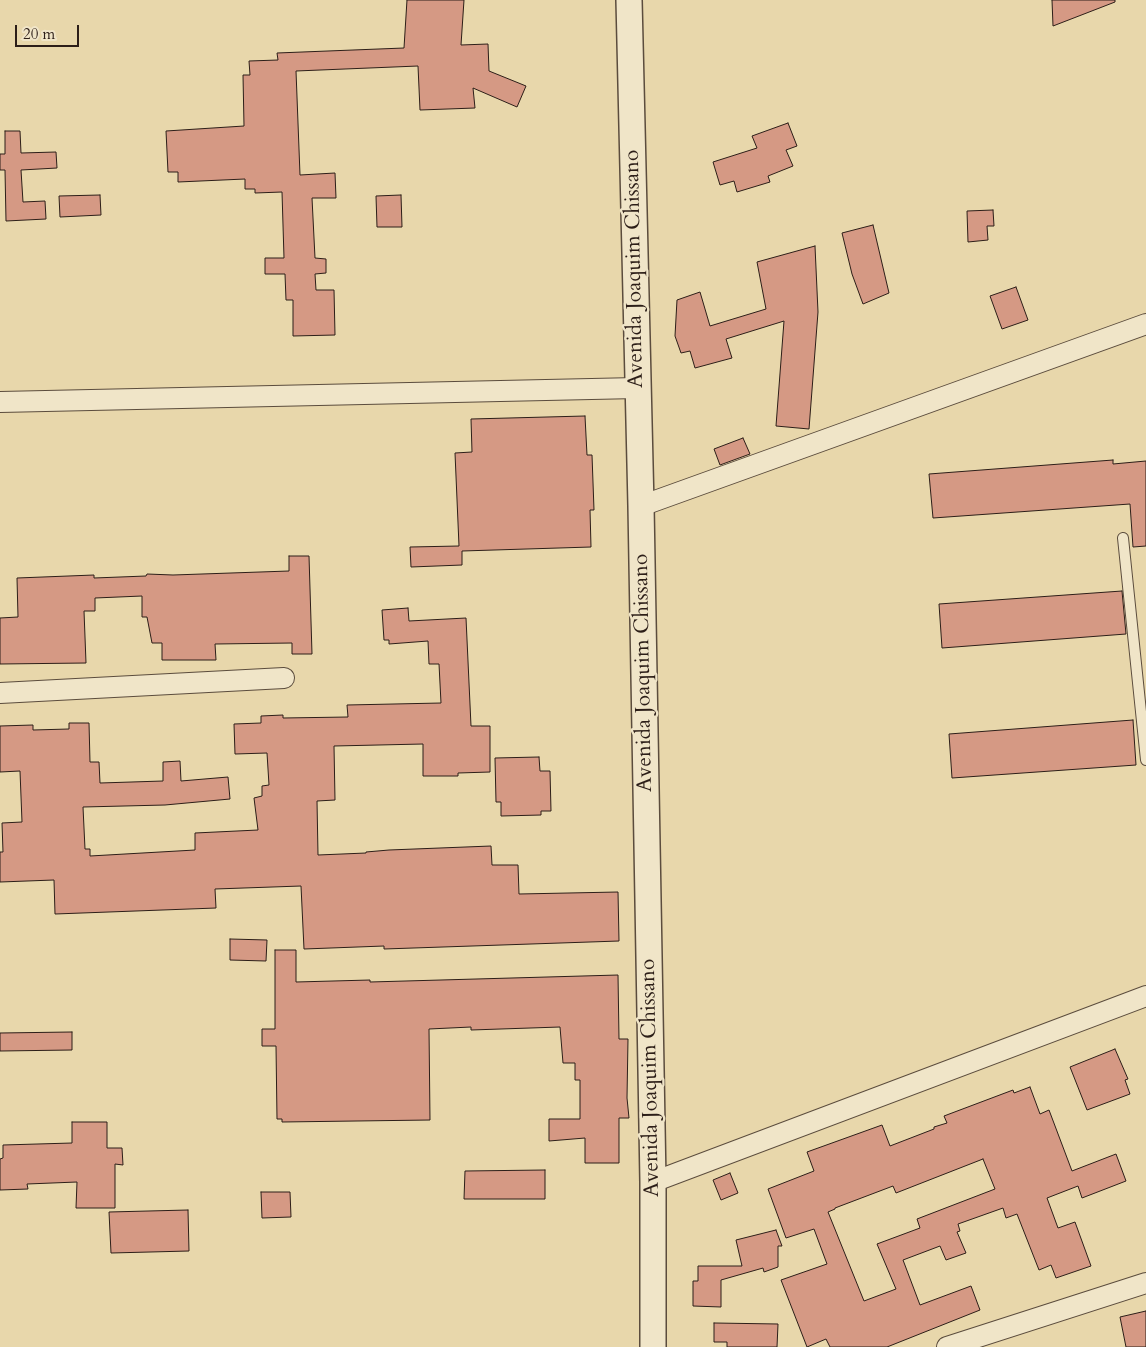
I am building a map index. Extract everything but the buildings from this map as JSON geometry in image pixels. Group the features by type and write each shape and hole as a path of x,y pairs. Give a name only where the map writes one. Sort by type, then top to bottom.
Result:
{"street":[{"name":"Avenida Joaquim Chissano","path":"629,0 641,506 653,1182 653,1347"},
{"path":"641,506 1146,324"},
{"path":"0,402 637,388"},
{"path":"0,693 284,678"},
{"path":"653,1182 1146,996"},
{"path":"947,1347 1146,1283"}],"lane":[{"path":"1123,538 1146,760"}]}
